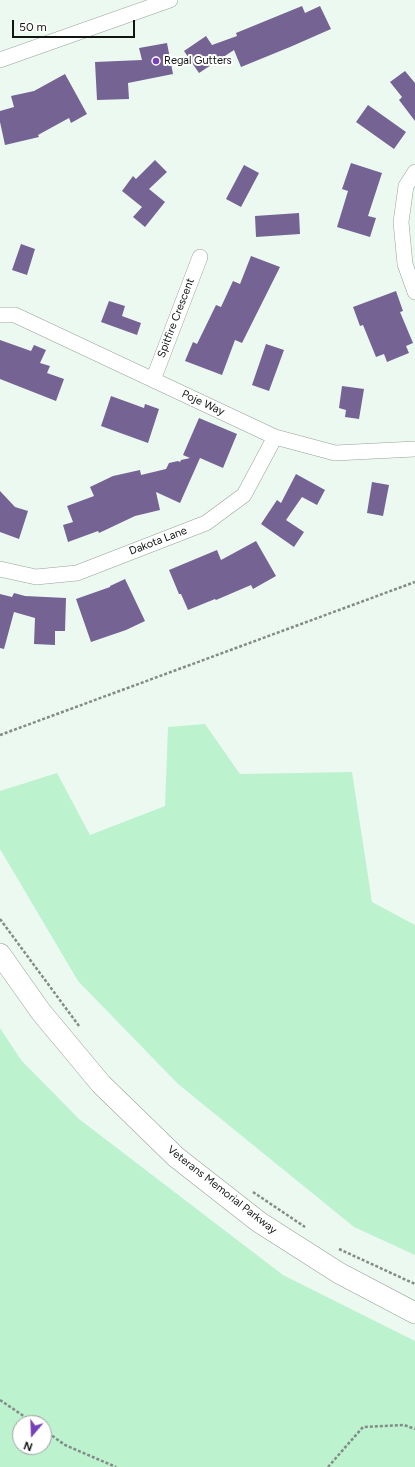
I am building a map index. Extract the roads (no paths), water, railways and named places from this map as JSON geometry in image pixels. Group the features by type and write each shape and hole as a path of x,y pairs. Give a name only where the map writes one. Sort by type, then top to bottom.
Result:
{"main road":[{"name":"Veterans Memorial Parkway","path":"0,954 41,1012 100,1084 176,1157 259,1222 339,1274 415,1313"}],"street":[{"path":"0,60 170,0"},
{"path":"415,172 406,186 401,222 405,264 415,292"},
{"name":"Spitfire Crescent","path":"153,380 200,257"},
{"name":"Poje Way","path":"0,315 15,315 275,437 335,453 415,449"},
{"name":"Dakota Lane","path":"0,569 36,577 77,573 206,522 244,495 275,437"}],"place":[{"name":"Regal Gutters","path":"156,61"}]}
